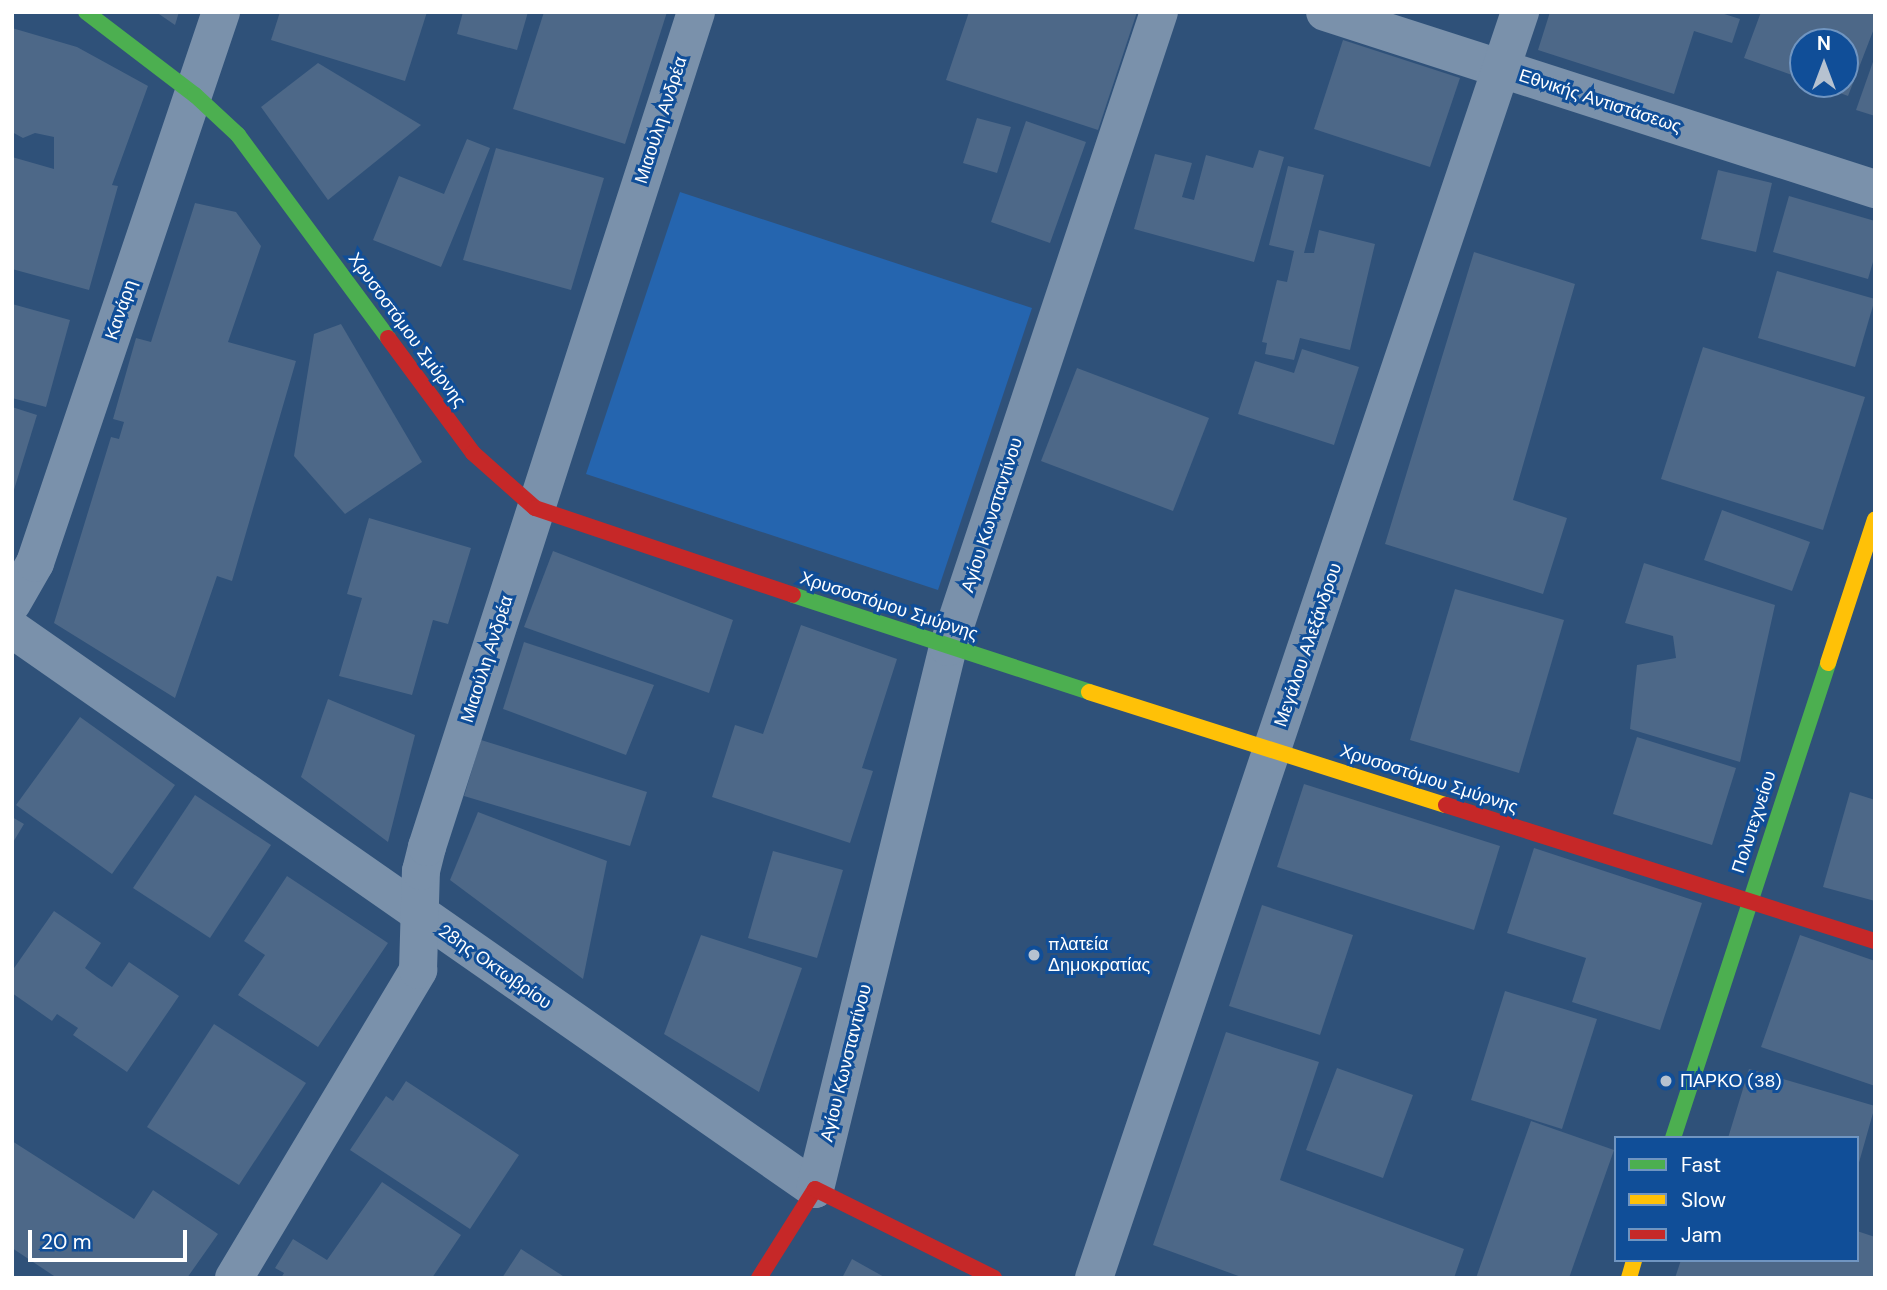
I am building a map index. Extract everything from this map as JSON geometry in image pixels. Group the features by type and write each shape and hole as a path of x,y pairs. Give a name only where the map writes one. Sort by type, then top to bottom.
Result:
{"street":[{"name":"Χρυσοστόμου Σμύρνης","path":"86,12 195,94 256,156 473,453 535,508 948,647 1875,941"},
{"name":"Κανάρη","path":"12,604 35,563 221,12"},
{"name":"Μιαούλη Ανδρέα","path":"234,1278 413,983 418,970 426,847 696,12"},
{"name":"Αγίου Κωνσταντίνου","path":"815,1189 948,647 1159,12"},
{"name":"Εθνικής Αντιστάσεως","path":"1325,12 1875,189"},
{"name":"Μεγάλου Αλεξάνδρου","path":"1094,1278 1520,12"},
{"name":"Πολυτεχνείου","path":"1675,1136 1875,519"},
{"name":"28ης Οκτωβρίου","path":"12,629 815,1189 891,1223 994,1278"},
{"path":"759,1278 815,1189"}],"shaded area":[{"path":"680,192 1032,308 938,590 586,474"}],"building":[{"path":"156,12 179,12 175,25"},
{"path":"280,12 427,12 405,81 271,40"},
{"path":"463,12 528,12 517,50 457,34"},
{"path":"544,12 667,12 625,144 513,109"},
{"path":"969,12 1137,12 1098,130 946,80"},
{"path":"1550,12 1718,12 1740,19 1732,43 1694,31 1674,94 1538,50"},
{"path":"1761,12 1875,12 1875,26 1859,67 1859,28 1789,28 1789,74 1744,58"},
{"path":"12,28 77,47 148,86 112,185 118,186 89,290 12,269 12,157 54,169 54,137 35,133 23,138 12,132"},
{"path":"1343,40 1460,78 1430,167 1314,129"},
{"path":"1875,59 1875,116 1856,110"},
{"path":"318,63 421,125 328,200 261,107"},
{"path":"977,118 1011,127 997,173 963,163"},
{"path":"1026,121 1086,142 1050,243 991,222"},
{"path":"467,139 490,148 441,267 373,240 399,176 444,194"},
{"path":"496,148 604,178 571,290 463,260"},
{"path":"1259,150 1284,157 1254,262 1134,229 1155,154 1192,163 1182,197 1194,200 1206,155 1253,168"},
{"path":"1288,166 1324,175 1304,253 1314,253 1319,230 1375,244 1350,350 1300,338 1294,360 1265,354 1267,343 1262,342 1277,280 1287,282 1294,251 1269,245"},
{"path":"1718,170 1772,183 1756,252 1701,239"},
{"path":"1789,196 1875,221 1875,255 1868,279 1773,252"},
{"path":"195,203 236,212 261,246 228,342 296,361 232,581 217,576 175,698 54,623 111,437 119,439 124,422 113,419 136,338 151,342"},
{"path":"1474,252 1575,284 1513,500 1567,518 1543,594 1385,544"},
{"path":"1777,271 1875,299 1855,367 1758,338"},
{"path":"12,304 70,320 46,407 12,398"},
{"path":"341,324 422,462 345,514 294,456 314,334"},
{"path":"1703,347 1865,397 1823,530 1661,479"},
{"path":"1302,349 1359,367 1334,445 1238,414 1255,361 1294,373"},
{"path":"1077,368 1209,418 1173,511 1041,461"},
{"path":"12,407 37,415 13,493 12,493"},
{"path":"1722,510 1810,542 1792,591 1704,560"},
{"path":"369,518 471,548 448,624 433,620 412,695 339,676 362,598 347,594"},
{"path":"553,551 733,620 709,693 524,627"},
{"path":"1644,563 1775,605 1740,762 1630,729 1637,665 1676,658 1673,636 1625,623"},
{"path":"1455,589 1564,620 1519,773 1410,740"},
{"path":"801,625 897,659 862,768 873,771 850,843 712,797 735,725 763,734"},
{"path":"524,642 654,685 626,755 503,709"},
{"path":"328,699 415,735 388,842 301,777"},
{"path":"80,717 175,785 112,874 16,805"},
{"path":"1637,737 1736,768 1712,845 1613,814"},
{"path":"481,740 647,792 630,846 464,796"},
{"path":"1304,784 1500,846 1474,930 1277,867"},
{"path":"1850,792 1875,800 1875,901 1823,887"},
{"path":"195,795 271,845 210,938 133,888"},
{"path":"478,812 607,861 583,979 450,880"},
{"path":"12,817 24,824 12,844"},
{"path":"1534,848 1702,903 1660,1030 1572,1002 1586,958 1507,933"},
{"path":"773,851 843,870 817,958 748,938"},
{"path":"287,876 388,943 318,1047 238,995 265,955 244,941"},
{"path":"1262,905 1353,935 1320,1035 1229,1006"},
{"path":"54,911 101,943 85,968 97,977 112,987 129,962 179,996 127,1072 73,1035 78,1028 57,1014 52,1021 12,993 12,971"},
{"path":"701,935 802,968 759,1092 664,1034"},
{"path":"1800,935 1875,961 1875,1086 1761,1047"},
{"path":"1505,991 1597,1019 1562,1129 1471,1100"},
{"path":"214,1024 306,1083 239,1185 147,1127"},
{"path":"1226,1032 1319,1062 1280,1180 1464,1249 1454,1278 1244,1278 1153,1245"},
{"path":"1337,1068 1413,1095 1383,1178 1306,1150"},
{"path":"1749,1069 1875,1106 1859,1162 1859,1136 1729,1136"},
{"path":"406,1081 519,1155 470,1229 350,1150 386,1096 393,1101"},
{"path":"1531,1121 1614,1150 1569,1278 1476,1278"},
{"path":"12,1141 134,1219 153,1190 218,1234 187,1278 57,1278 12,1248"},
{"path":"382,1182 461,1235 432,1278 281,1278 284,1273 275,1268 293,1239 327,1260"},
{"path":"1859,1232 1875,1237 1875,1278 1675,1278 1680,1262 1859,1262"},
{"path":"521,1249 566,1278 502,1278"},
{"path":"852,1259 886,1278 842,1278"}],"traffic: fast":[{"path":"86,12 195,95 238,135 388,338"},
{"path":"793,595 1089,692"},
{"path":"1674,1136 1828,663"}],"traffic: slow":[{"path":"1828,663 1875,519"},
{"path":"1089,692 1446,805"},
{"path":"1629,1278 1633,1262"}],"traffic: jam":[{"path":"388,338 473,453 535,508 793,595"},
{"path":"1446,805 1875,941"},
{"path":"759,1278 815,1189 994,1278"}],"place":[{"name":"πλατεία Δημοκρατίας","path":"1034,955"},
{"name":"ΠΑΡΚΟ (38)","path":"1666,1081"}]}
